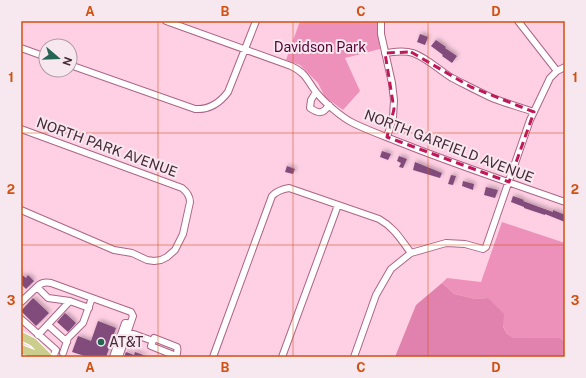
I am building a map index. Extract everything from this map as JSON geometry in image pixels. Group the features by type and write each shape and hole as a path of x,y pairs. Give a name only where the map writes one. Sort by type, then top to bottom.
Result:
{"main road":[{"path":"21,336 33,342 48,357"},
{"path":"21,349 24,357"},
{"path":"21,349 42,357"}],"street":[{"name":"NORTH GARFIELD AVENUE","path":"166,21 297,69 307,78 316,92 329,105 354,124 445,160 565,202"},
{"path":"78,68 195,109 205,108 214,105 228,92 256,21"},
{"path":"381,21 381,34 392,83 394,100 393,118 387,137"},
{"path":"518,21 557,71"},
{"path":"21,48 38,54"},
{"path":"385,54 398,51 414,53 450,77 471,88 492,98 534,112"},
{"path":"354,357 376,295 391,269 411,253 450,243 465,244 483,249 486,247 525,133 534,112 550,78 557,71 565,67"},
{"path":"316,92 311,100 310,108 321,112 326,110 329,105"},
{"name":"NORTH PARK AVENUE","path":"21,129 182,188 189,196 190,202 183,234 175,250 170,255 157,261 150,261 132,253 114,250 21,210"},
{"path":"212,357 272,196 278,191 289,188 379,219 395,231 411,253"},
{"path":"282,357 338,205"},
{"path":"21,302 42,283 50,283 131,312 133,316 118,357"},
{"path":"37,287 48,298 70,302 89,308"},
{"path":"21,319 56,350 66,355 66,342 83,323 92,298"},
{"path":"38,335 70,302"},
{"path":"113,357 125,323 130,324"},
{"path":"48,325 66,342"},
{"path":"128,332 153,341 154,338 177,347 178,350 176,356"},
{"path":"53,357 56,350"}],"highlighted area":[{"path":"411,52 471,87 534,112 509,182 387,137 394,109 385,53"}],"green space":[{"name":"Davidson Park","path":"300,21 377,21 380,49 345,58 360,91 343,110 325,97 318,83 300,65 286,60"},
{"path":"502,222 565,243 565,342 560,338 514,338 507,334 488,298 476,299 454,294 442,283 447,278 481,282"}],"shaded area":[{"path":"442,283 454,294 476,299 488,298 504,314 503,327 507,334 514,338 560,338 565,342 565,357 395,357 416,305"}],"building":[{"path":"420,34 428,37 425,45 417,42"},
{"path":"436,40 457,56 452,63 431,46"},
{"path":"382,151 391,154 388,160 380,157"},
{"path":"399,156 407,159 403,168 399,167 401,163 397,161"},
{"path":"415,162 442,173 440,178 413,170"},
{"path":"287,166 295,169 293,174 285,172"},
{"path":"451,175 456,176 453,185 448,184"},
{"path":"463,181 474,184 473,190 462,186"},
{"path":"486,187 498,190 495,198 484,195"},
{"path":"513,196 539,207 553,212 553,210 565,215 565,222 511,202"},
{"path":"21,274 26,278 28,275 34,281 26,289 21,284"},
{"path":"33,298 49,313 36,326 21,311"},
{"path":"65,313 76,323 68,332 57,322"},
{"name":"AT&T","path":"98,321 116,328 106,357 88,357 72,352 78,336 91,341"},
{"path":"126,352 134,355 135,352 149,357 124,357"}],"place":[{"name":"AT&T","path":"101,342"}]}
